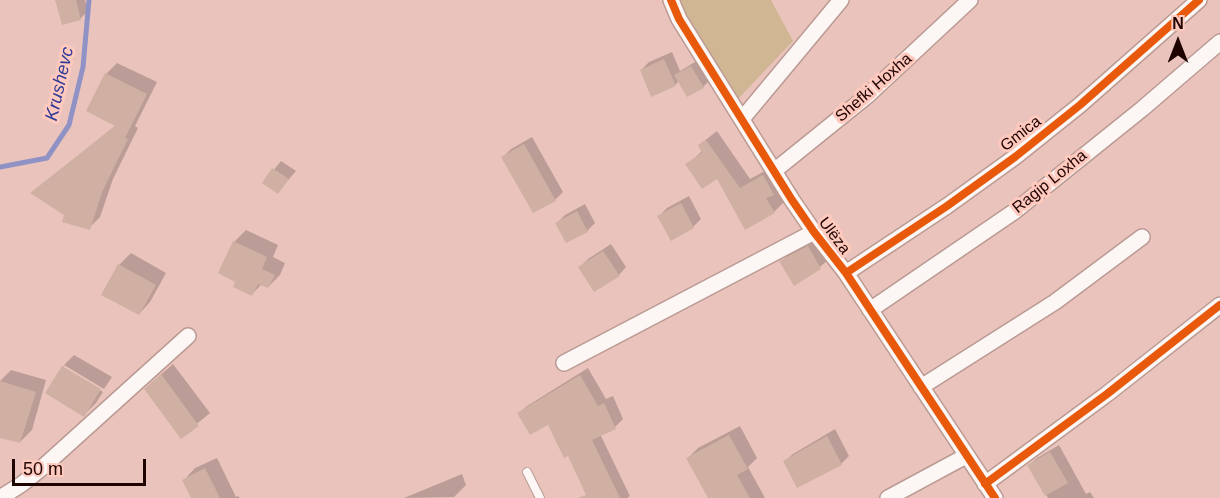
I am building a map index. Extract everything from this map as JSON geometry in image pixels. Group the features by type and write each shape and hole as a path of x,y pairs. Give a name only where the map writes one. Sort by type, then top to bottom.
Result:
{"street":[{"name":"Ulëza","path":"671,0 679,19 774,171 814,232 846,273 995,498"},
{"path":"742,119 842,0"},
{"name":"Shefki Hoxha","path":"774,171 875,88 970,0"},
{"name":"Gmica","path":"846,273 947,206 1015,157 1080,105 1199,0"},
{"name":"Ragip Loxha","path":"870,310 1015,212 1182,76 1220,42"},
{"name":"Ulëza","path":"564,363 814,232"},
{"path":"921,387 1055,302 1142,237"},
{"path":"985,484 1107,394 1220,305"},
{"path":"0,498 36,473 188,336"},
{"path":"888,498 966,456"}],"lane":[{"path":"527,472 540,498"}],"shaded area":[{"path":"678,0 771,0 793,41 737,100 691,33"}],"building":[{"path":"55,0 76,0 81,20 62,25"},
{"path":"664,59 676,86 651,97 640,70"},
{"path":"691,66 704,88 687,97 674,75"},
{"path":"105,73 147,94 102,192 90,230 62,222 64,215 30,193 115,126 86,111"},
{"path":"706,140 740,188 763,175 774,195 766,198 775,213 745,230 717,179 702,189 685,164 702,153 698,145"},
{"path":"524,144 556,201 533,213 501,157"},
{"path":"272,168 289,179 278,194 262,183"},
{"path":"681,203 694,228 671,241 657,216"},
{"path":"577,211 588,232 566,243 555,223"},
{"path":"233,241 267,257 262,269 275,275 268,288 258,284 252,296 233,287 235,282 218,273"},
{"path":"808,246 821,269 794,286 779,261"},
{"path":"603,251 620,276 594,292 578,267"},
{"path":"118,264 156,285 139,315 101,295"},
{"path":"62,366 101,389 84,417 45,393"},
{"path":"161,374 199,426 181,439 144,389"},
{"path":"580,375 598,406 604,403 616,429 592,440 620,498 578,498 586,495 568,456 564,458 548,425 530,435 517,413"},
{"path":"0,381 36,392 20,443 0,438"},
{"path":"729,435 748,469 737,475 750,498 708,498 686,458"},
{"path":"827,436 842,465 797,488 783,461"},
{"path":"1050,452 1068,483 1045,496 1027,465"},
{"path":"205,468 220,498 191,498 182,480"}],"waterway":[{"name":"Krushevc","path":"0,167 47,158 69,125 83,67 89,0"}],"cycle path":[{"path":"671,0 679,19 792,200 846,273 995,498"},
{"path":"846,273 947,206 1015,157 1080,105 1199,0"},
{"path":"985,484 1107,394 1220,305"}]}
